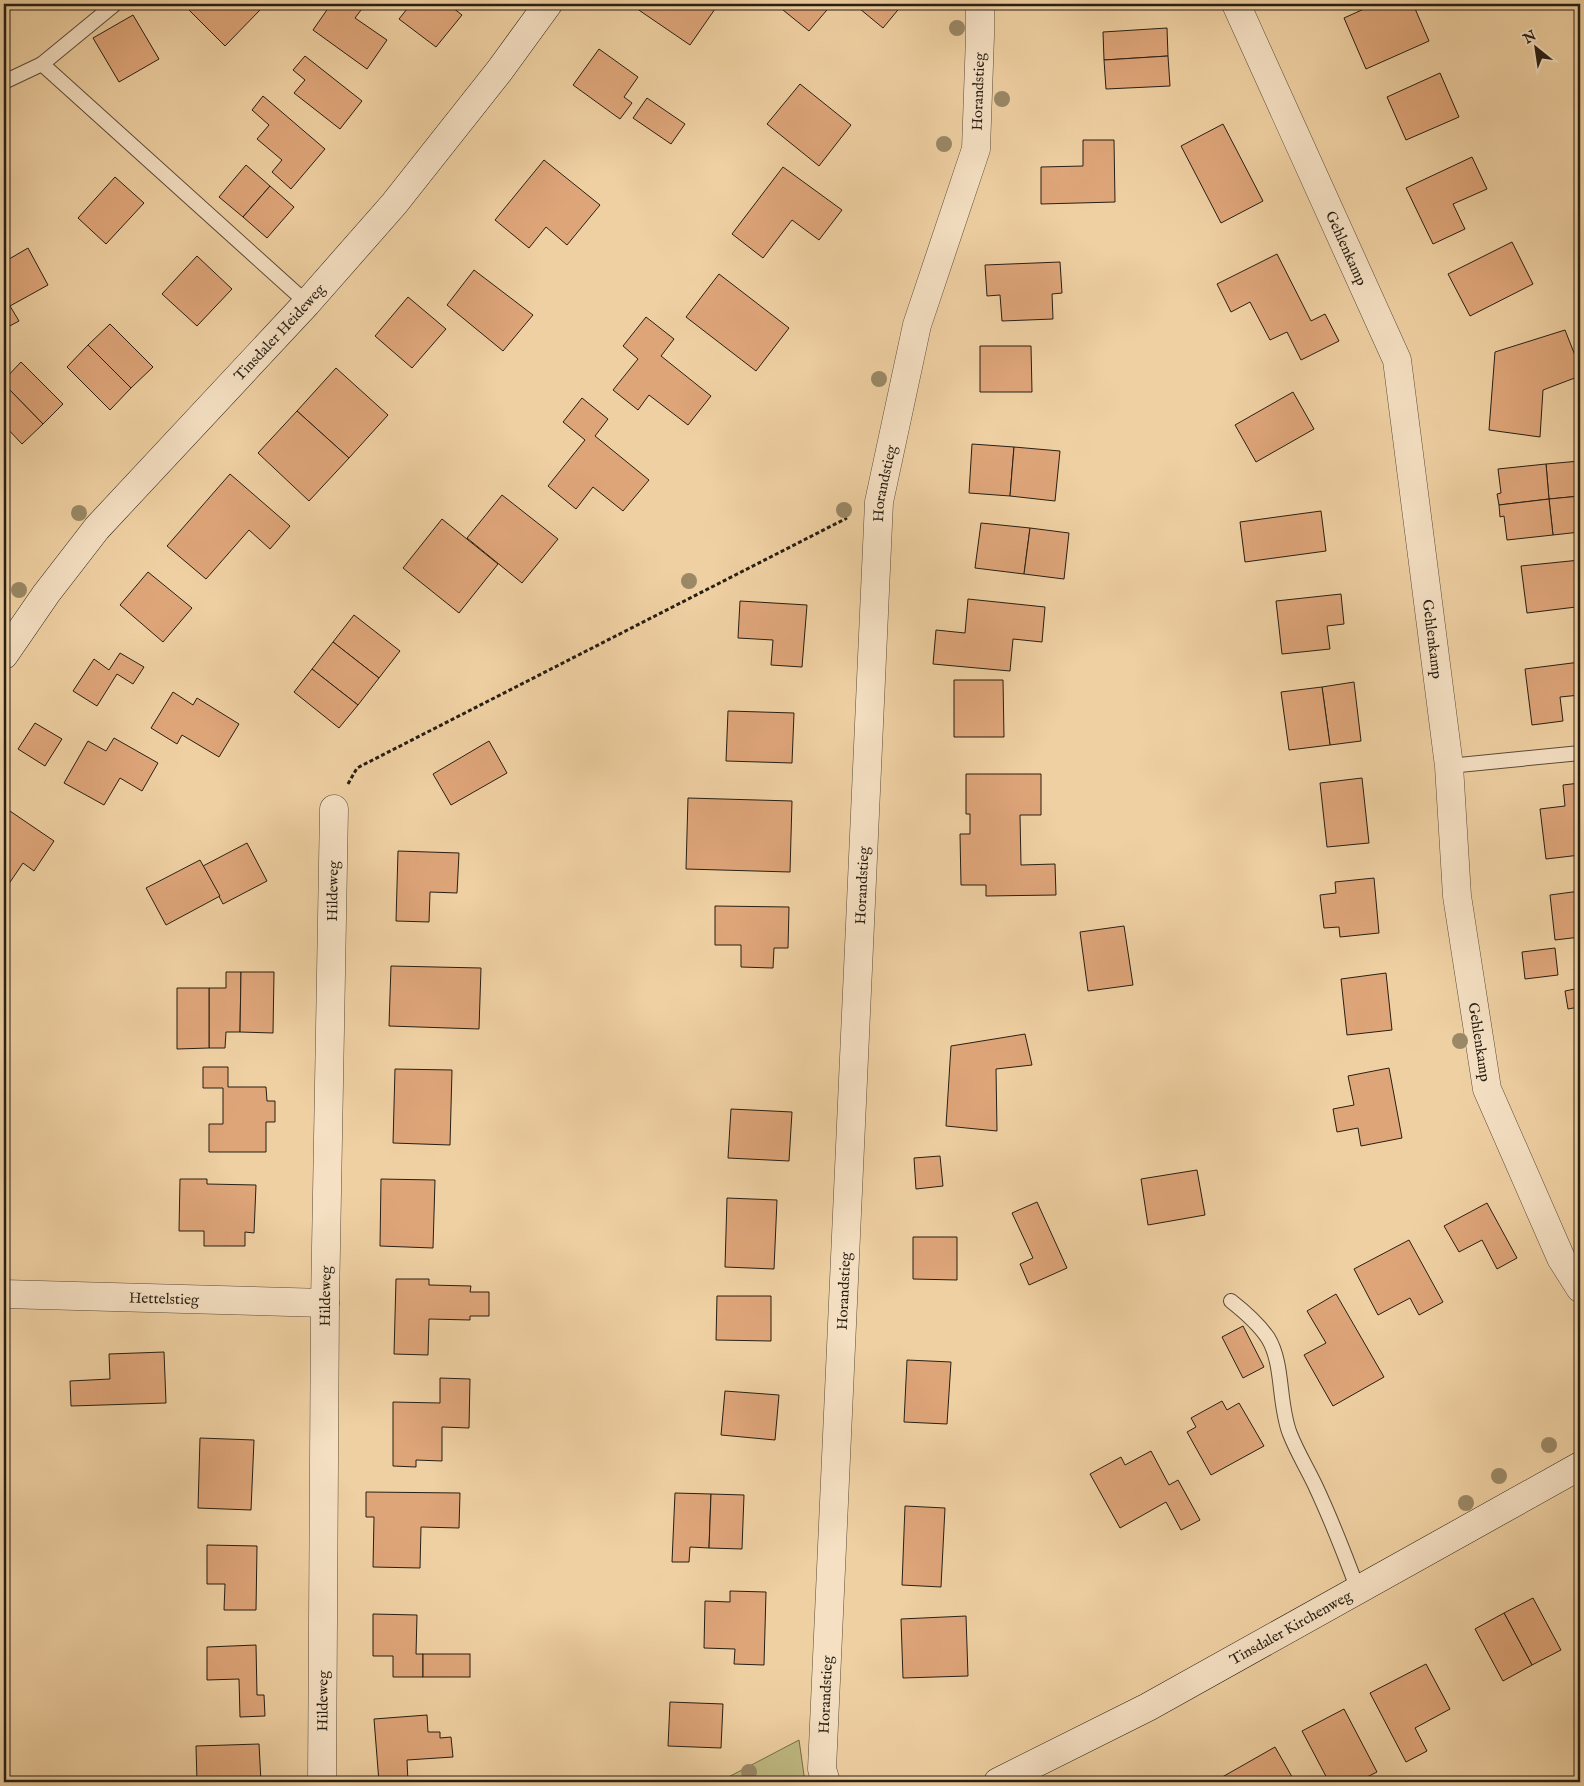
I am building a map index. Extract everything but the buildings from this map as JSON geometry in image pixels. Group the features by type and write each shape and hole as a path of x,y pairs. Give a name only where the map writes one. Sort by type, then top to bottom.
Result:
{"street":[{"name":"Tinsdaler Heideweg","path":"4,655 46,594 98,528 307,303 394,204 500,70 548,4"},
{"name":"Horandstieg","path":"826,1782 822,1769 878,502 917,325 976,149 980,4"},
{"name":"Gehlenkamp","path":"1236,4 1397,360 1449,766 1457,896 1487,1089 1561,1258 1580,1288"},
{"name":"Hildeweg","path":"322,1782 325,1303 334,808"},
{"name":"Hettelstieg","path":"4,1294 325,1303"},
{"name":"Tinsdaler Kirchenweg","path":"998,1782 1148,1707 1580,1466"}],"lane":[{"path":"4,82 42,64 115,4"},
{"path":"42,64 307,303"},
{"path":"1449,766 1580,754"},
{"path":"1231,1301 1252,1318 1268,1338 1275,1354 1283,1408 1289,1433 1321,1500 1358,1590"}],"path":[{"path":"334,808 357,768 878,502"}],"shaded area":[{"path":"799,1740 805,1782 719,1782"}]}
